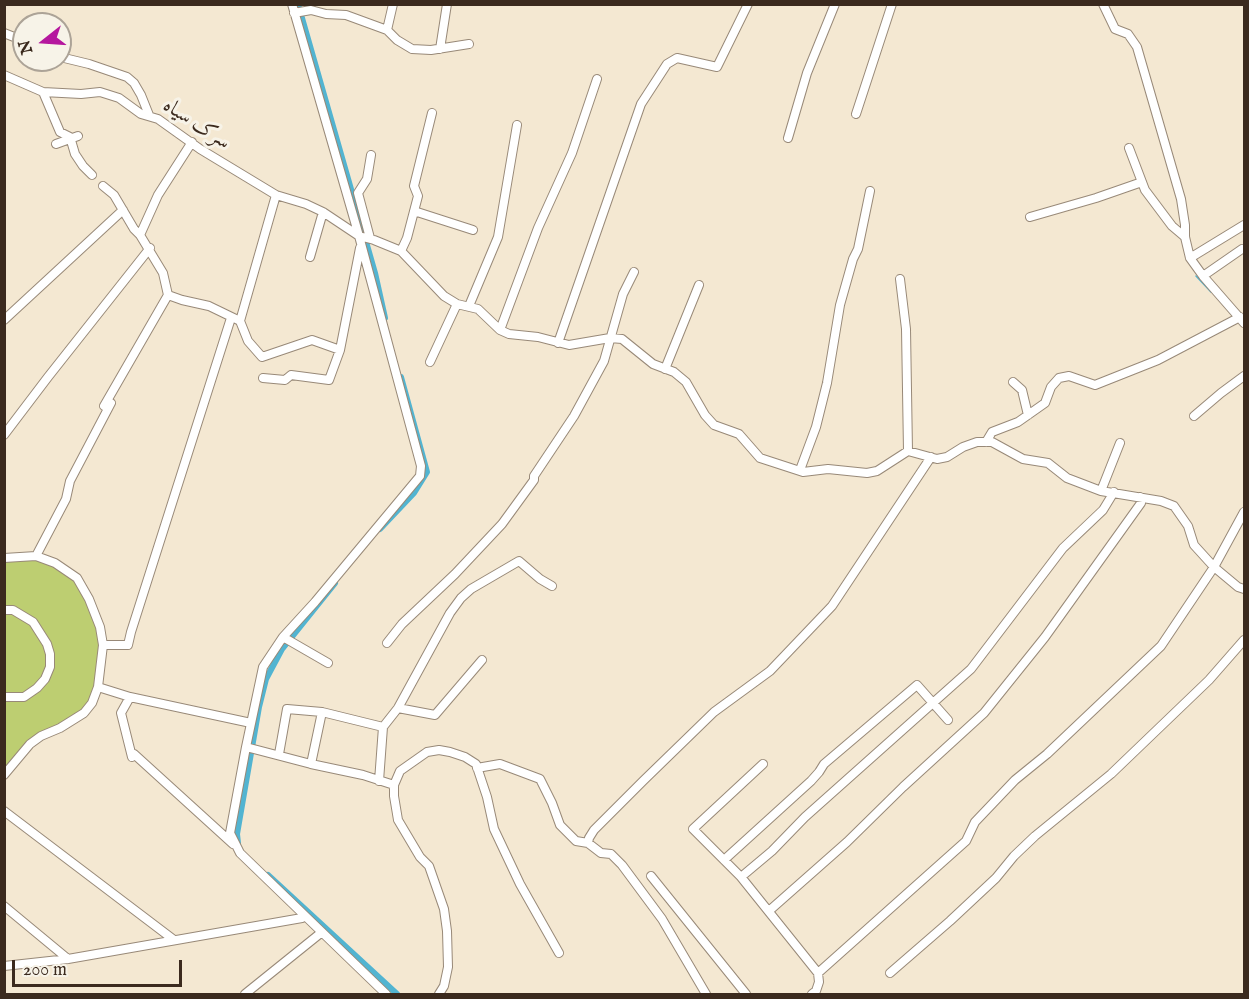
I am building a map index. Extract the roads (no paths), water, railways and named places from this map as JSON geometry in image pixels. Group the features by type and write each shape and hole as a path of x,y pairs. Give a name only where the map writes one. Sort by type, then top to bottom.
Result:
{"street":[{"path":"343,15 344,4"},
{"path":"387,30 393,4"},
{"path":"441,49 447,4"},
{"path":"558,343 641,104 667,64 677,58 717,67 748,4"},
{"path":"788,138 807,73 835,4"},
{"path":"856,114 892,4"},
{"path":"986,442 992,432 1018,422 1045,403 1051,387 1059,378 1069,376 1095,385 1158,360 1239,320 1190,258 1181,199 1137,47 1128,34 1115,29 1103,4"},
{"path":"386,994 240,853 230,833 250,747 251,723 264,667 420,476 421,466 364,239 296,10 346,15 387,30 397,40 412,49 441,49 469,44"},
{"path":"72,60 127,77 141,95 149,114"},
{"name":"سرک سیاه","path":"4,75 43,92 81,94 100,92 119,98 141,114 149,114 222,164 276,195 323,212 364,239 401,251"},
{"path":"500,330 538,228 572,153 597,79"},
{"path":"43,92 60,132 74,137"},
{"path":"432,113 414,186 418,196 401,251 436,289 457,304 469,306 485,315 500,330 509,334 558,343 581,344 610,338 622,339 653,364 674,372 686,382 705,415 714,424 739,434 760,458 800,470 873,472 908,451 936,459 947,457 977,442 992,442 1023,459 1048,463 1067,478 1101,491 1161,501 1174,506 1188,526 1194,545 1214,567 1238,587 1245,589"},
{"path":"469,306 498,237 517,125"},
{"path":"56,144 74,137"},
{"path":"74,137 75,154 92,175"},
{"path":"140,235 158,195 192,142"},
{"path":"1129,148 1145,190 1172,226 1185,237"},
{"path":"262,378 285,381 291,375 329,380 340,350 364,239 358,193 367,179 371,155"},
{"path":"1030,217 1142,182"},
{"path":"103,186 114,195 134,229 150,248 163,273 168,295 104,406"},
{"path":"800,470 816,427 827,383 840,305 852,259 858,249 870,191"},
{"path":"103,645 128,645 130,632 276,195"},
{"path":"4,320 123,210"},
{"path":"414,211 472,230"},
{"path":"310,257 323,212"},
{"path":"1190,258 1245,225"},
{"path":"4,435 150,248"},
{"path":"1203,276 1242,249"},
{"path":"387,643 402,624 455,574 502,524 534,480 534,476 574,416 604,361 623,294 634,272"},
{"path":"900,279 906,328 908,451"},
{"path":"665,369 699,285"},
{"path":"168,295 209,306 236,319 248,341 262,357 312,340 340,350"},
{"path":"429,362 457,304"},
{"path":"1194,416 1245,376"},
{"path":"1013,382 1022,390 1028,415"},
{"path":"36,556 66,499 70,481 119,388"},
{"path":"1101,491 1119,443"},
{"path":"588,843 594,830 714,712 770,671 832,606 931,457"},
{"path":"741,877 971,669 1063,548 1103,510 1114,492"},
{"path":"770,910 847,842 984,713 1045,637 1141,503 1140,497"},
{"path":"818,973 966,841 975,822 1015,780 1047,754 1161,646 1214,567 1245,512"},
{"path":"4,558 36,556 55,563 77,578 90,599 100,627 103,645 98,687 92,703 84,713 30,744 4,775"},
{"path":"379,781 383,727 398,708 450,613 461,598 471,589 519,561 552,586"},
{"path":"4,610 13,610 33,622 47,644 50,667 45,679 24,697 4,697"},
{"path":"287,639 328,663"},
{"path":"890,973 996,878 1035,836 1111,774 1209,680 1245,640"},
{"path":"398,708 435,715 482,660"},
{"path":"724,860 811,781 824,764 917,685 948,720"},
{"path":"98,687 130,697 251,723"},
{"path":"130,697 121,713 132,757 134,754 236,846"},
{"path":"279,754 287,709 322,712 383,727"},
{"path":"310,764 322,712"},
{"path":"250,747 394,785"},
{"path":"439,994 444,986 448,967 444,909 429,866 420,857 398,820 394,785 400,771 427,752 439,750 450,752 465,757 476,765 487,797 494,829 520,884 559,952"},
{"path":"477,768 500,764 540,779 560,825 576,841 588,843 601,853 611,854 622,866 662,919 706,994"},
{"path":"763,764 693,829 770,910 818,973 819,982 815,993"},
{"path":"4,811 174,940"},
{"path":"651,876 746,994"},
{"path":"4,906 68,959"},
{"path":"4,966 68,959 305,916"},
{"path":"245,994 322,932"}],"waterway":[{"path":"298,4 375,273 385,318"},
{"path":"1196,276 1211,292"},
{"path":"380,529 414,493 427,472 401,377"},
{"path":"238,843 237,834 266,679 282,649 335,583"},
{"path":"268,875 397,994"}]}
